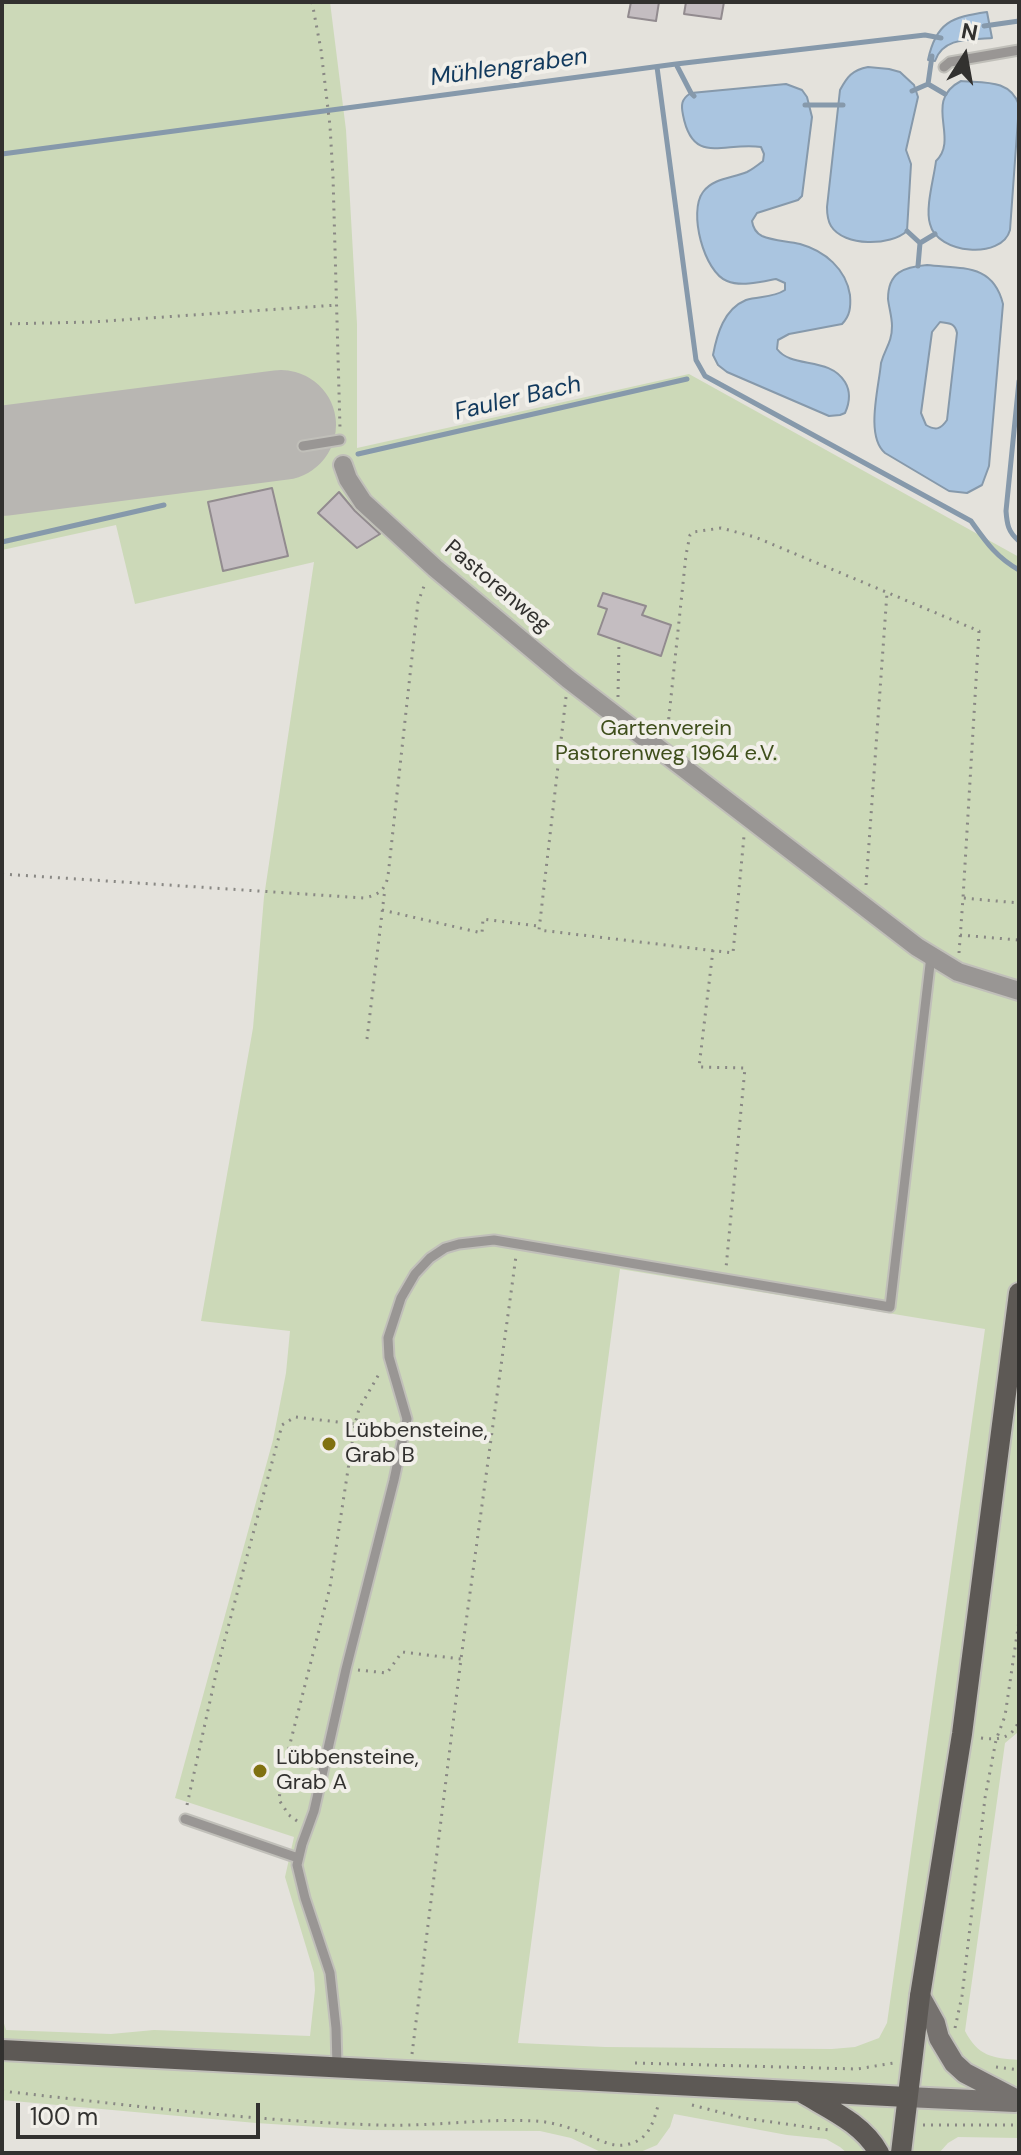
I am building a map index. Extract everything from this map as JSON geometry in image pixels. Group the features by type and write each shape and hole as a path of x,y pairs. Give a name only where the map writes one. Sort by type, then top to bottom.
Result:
{"main road":[{"path":"901,2153 920,1996 962,1734 1019,1293"},
{"path":"920,1996 954,2063 965,2073 1019,2102"},
{"path":"2,2050 1019,2102"},
{"path":"800,2092 862,2131 879,2153"}],"street":[{"name":"Pastorenweg","path":"343,465 363,502 435,568 665,755 931,956 958,972 1019,991"}],"lane":[{"path":"944,67 950,62 1019,50"},
{"path":"303,446 340,440"},
{"path":"337,2068 330,1973 298,1873 298,1858 314,1811 407,1419 389,1357 388,1338 401,1298 415,1274 445,1248 494,1240 890,1307 931,956"},
{"path":"185,1819 298,1858"}],"path":[{"path":"312,2 330,126 340,440"},
{"path":"2,324 92,322 337,305"},
{"path":"665,755 686,555 693,532 721,528 738,531 979,631 958,972"},
{"path":"367,1039 418,602 435,568"},
{"path":"865,906 887,593"},
{"path":"617,717 619,641"},
{"path":"568,679 539,930 733,953 746,816"},
{"path":"2,874 364,898 385,888"},
{"path":"963,898 1019,903"},
{"path":"382,910 482,933 483,919 540,927"},
{"path":"960,935 1018,940"},
{"path":"713,950 699,1067 745,1068 725,1279"},
{"path":"412,2054 517,1245"},
{"path":"307,1830 289,1815 279,1800 281,1788 330,1587 355,1424 359,1409 389,1357"},
{"path":"185,1819 218,1665 282,1425 295,1417 355,1424"},
{"path":"955,2034 985,1798 996,1740 1005,1716 1019,1621"},
{"path":"346,1669 387,1673 402,1652 461,1659"},
{"path":"962,1734 996,1740 1008,1736 1016,1729 1019,1720"},
{"path":"622,2063 857,2069 888,2063 911,2065"},
{"path":"2,2091 252,2117 381,2125 538,2121 567,2127 617,2146 642,2139 649,2131 660,2101"},
{"path":"683,2104 743,2118 833,2131"},
{"path":"904,2124 1019,2125"}],"green space":[{"name":"Gartenverein Pastorenweg 1964 e.V.","path":"2,2 330,2 346,130 357,324 357,448 689,374 1019,557 1019,1728 1005,1743 965,2031 981,2051 1019,2060 1019,2138 958,2137 939,2153 847,2153 826,2139 674,2114 670,2127 657,2145 638,2153 603,2153 571,2138 540,2131 365,2130 2,2100 2,2017 6,2030 111,2034 154,2030 310,2036 315,1990 314,1973 285,1877 294,1837 175,1798 273,1440 286,1373 290,1331 201,1321 253,1028 264,897 314,562 135,604 116,525 2,550","holes":["620,1269 985,1329 887,2023 879,2038 855,2047 832,2049 518,2043"]}],"water":[{"path":"987,12 992,38 951,44 939,53 935,61 928,60 936,37 947,24 964,16"},
{"path":"868,67 900,72 914,85 918,97 906,150 911,164 907,231 879,242 857,241 837,233 830,224 827,207 840,90 851,75"},
{"path":"961,81 1003,87 1019,105 1010,230 1005,240 983,249 970,250 944,242 935,234 929,217 936,161 945,142 944,99 950,89"},
{"path":"786,84 802,90 812,117 802,196 757,213 752,221 755,230 762,236 818,251 833,262 844,277 850,303 842,324 789,334 778,340 777,349 792,359 820,365 838,374 849,393 845,413 840,415 829,416 727,372 718,365 713,355 719,331 732,309 746,300 780,293 785,290 785,283 776,279 733,283 711,266 698,227 697,213 703,192 718,181 751,170 763,161 764,154 761,147 712,148 694,141 683,115 682,102 691,93"},
{"path":"919,266 963,268 984,275 992,281 1003,304 989,466 982,485 967,493 949,491 885,453 876,435 874,423 881,363 892,332 889,290 899,273","holes":["940,322 953,325 957,333 947,420 935,428 926,425 921,413 932,332"]}],"building":[{"path":"631,2 659,2 656,21 628,17"},
{"path":"686,2 724,2 721,19 684,14"},
{"path":"272,488 288,556 223,571 208,502"},
{"path":"339,492 380,534 357,548 318,513"},
{"path":"603,593 646,606 642,615 671,625 661,656 598,634 607,609 598,606"}],"waterway":[{"name":"Mühlengraben","path":"984,26 1019,21"},
{"name":"Mühlengraben","path":"2,154 676,64 925,35 941,38"},
{"path":"912,91 928,84 932,56"},
{"path":"676,64 694,96"},
{"path":"657,67 696,360 705,376 971,521 998,554 1019,570"},
{"path":"928,84 945,94"},
{"path":"805,105 843,105"},
{"path":"907,231 920,243"},
{"path":"920,243 935,234"},
{"path":"918,266 920,243"},
{"name":"Fauler Bach","path":"358,454 687,379"},
{"path":"1019,381 1006,511 1009,528 1019,541"},
{"name":"Fauler Bach","path":"2,542 164,505"}],"runway":[{"path":"2,461 281,425"}],"place":[{"name":"Lübbensteine, Grab B","path":"329,1444"},
{"name":"Lübbensteine, Grab A","path":"260,1771"}]}
